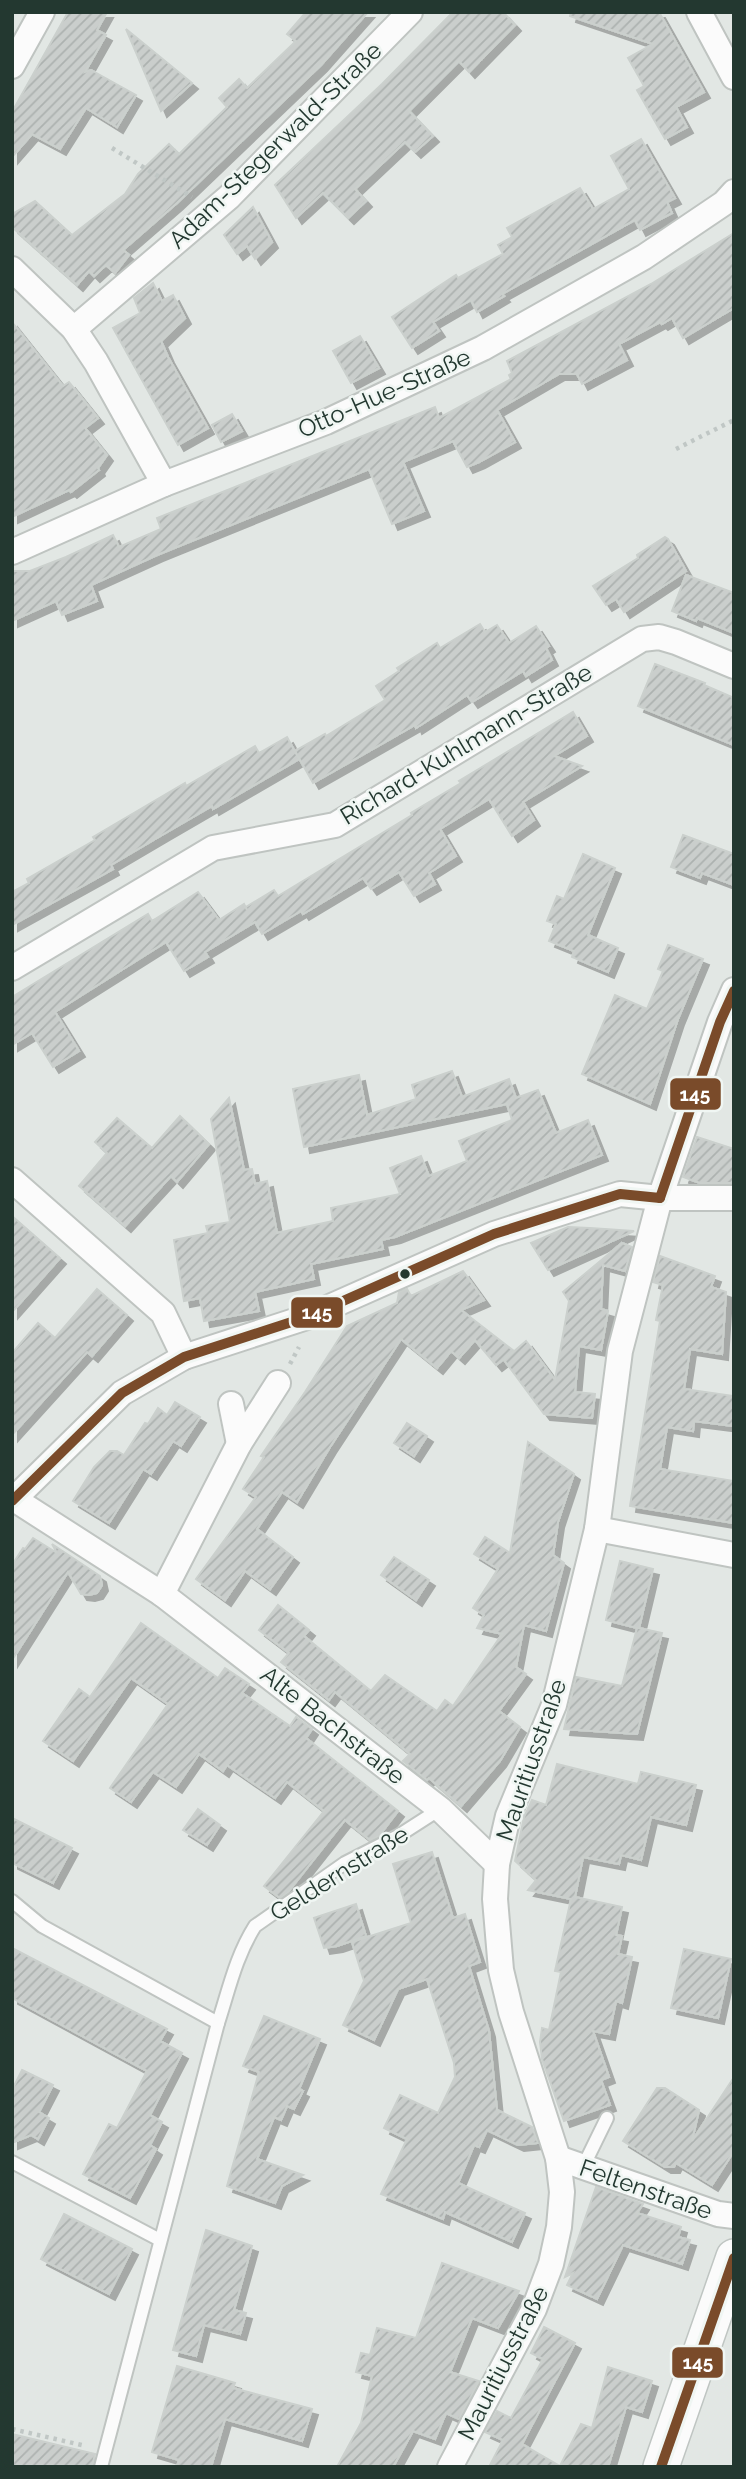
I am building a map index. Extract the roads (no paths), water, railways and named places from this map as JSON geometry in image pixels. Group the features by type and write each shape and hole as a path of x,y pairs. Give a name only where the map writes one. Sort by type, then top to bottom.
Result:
{"street":[{"path":"12,66 42,12"},
{"name":"Adam-Stegerwald-Straße","path":"74,329 213,210 411,12"},
{"path":"699,12 734,77"},
{"name":"Otto-Hue-Straße","path":"12,552 164,484 327,422 483,348 644,257 724,203 734,192"},
{"path":"12,269 74,329 96,362 164,484"},
{"name":"Richard-Kuhlmann-Straße","path":"12,968 213,848 335,825 642,639 659,637 734,666"},
{"name":"Mauritiusstraße","path":"450,2467 534,2309 551,2264 559,2227 562,2192 558,2158 511,2012 502,1970 495,1899 497,1864 508,1816 554,1705 597,1529 620,1351 660,1198 720,1022 734,990"},
{"path":"12,1180 163,1313 184,1357"},
{"path":"13,1500 122,1393 184,1357 307,1317 494,1234 620,1194 660,1198 734,1198"},
{"path":"162,1594 239,1444 278,1383"},
{"path":"231,1404 239,1444"},
{"name":"Alte Bachstraße","path":"13,1500 162,1594 440,1809 497,1864"},
{"path":"597,1529 734,1555"},
{"name":"Feltenstraße","path":"558,2158 718,2214 734,2216"},
{"path":"661,2467 734,2257"}],"lane":[{"name":"Geldernstraße","path":"101,2467 237,1958 255,1926 345,1863 398,1836 440,1809"},
{"path":"12,1901 42,1926 218,2023"},
{"path":"583,2167 607,2118"},
{"path":"12,2162 160,2239"}]}
